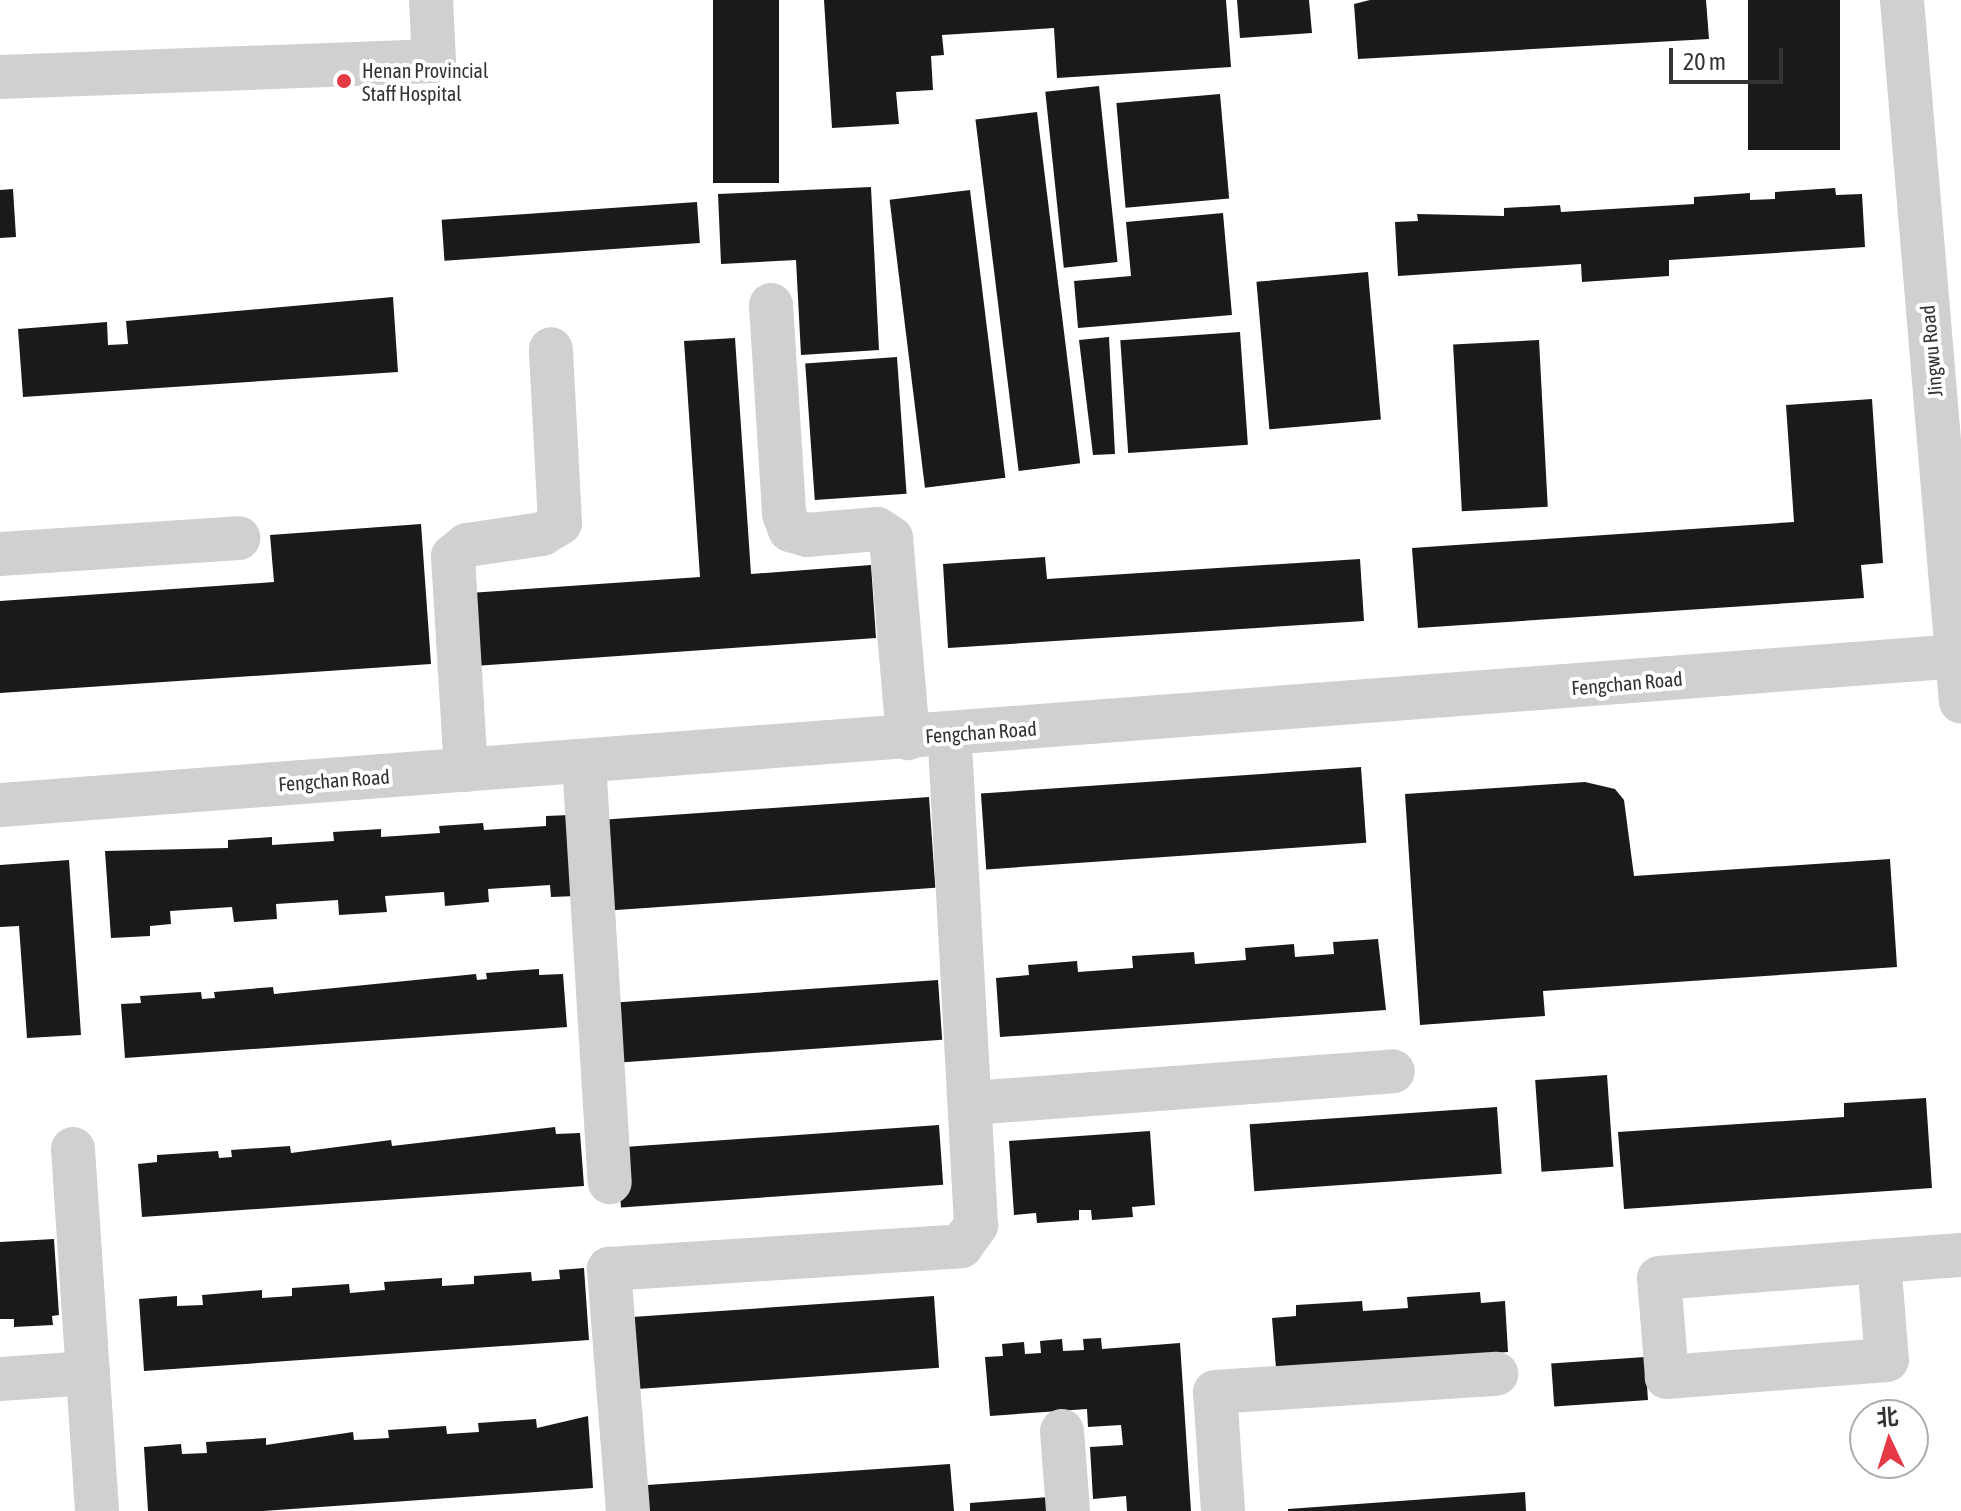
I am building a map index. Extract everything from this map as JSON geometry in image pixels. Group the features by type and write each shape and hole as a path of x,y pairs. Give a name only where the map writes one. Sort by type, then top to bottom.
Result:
{"street":[{"path":"0,77 434,61 431,0"},
{"name":"Jingwu Road","path":"1902,0 1948,395 1961,702"},
{"path":"628,1511 609,1269 961,1246 979,1210 972,1103 929,736 891,538 877,529 807,535 790,530 784,514 771,305"},
{"path":"466,770 453,556 467,545 542,534 560,523 551,349"},
{"path":"0,554 238,538"},
{"name":"Fengchan Road","path":"0,805 1960,658"},
{"path":"584,762 610,1182"},
{"path":"972,1103 1393,1071"},
{"path":"73,1149 97,1511"},
{"path":"1879,1261 1887,1360 1667,1377 1659,1278 1879,1261 1961,1255"},
{"path":"0,1379 88,1373"},
{"path":"1223,1511 1215,1392 1496,1374"},
{"path":"1062,1431 1068,1511"}],"building":[{"path":"713,0 779,0 779,183 713,183"},
{"path":"824,0 1226,0 1231,67 1057,78 1054,28 942,35 944,55 931,56 933,90 896,92 899,124 832,128"},
{"path":"1237,0 1309,0 1312,33 1240,38"},
{"path":"1370,0 1706,0 1709,39 1358,59 1354,4"},
{"path":"1748,0 1840,0 1840,150 1748,150"},
{"path":"1099,86 1118,262 1064,268 1045,92"},
{"path":"1220,94 1229,199 1126,208 1116,103"},
{"path":"1037,112 1080,463 1019,471 975,120"},
{"path":"871,187 879,350 801,355 796,260 721,264 718,194"},
{"path":"1835,188 1836,195 1862,194 1865,247 1669,260 1669,276 1582,282 1581,264 1398,276 1395,222 1418,221 1417,214 1504,216 1504,208 1560,205 1561,212 1694,204 1694,197 1750,193 1750,200 1775,199 1775,192"},
{"path":"13,189 16,237 0,238 0,190"},
{"path":"970,190 1005,478 925,488 890,200"},
{"path":"697,202 700,243 444,261 442,220"},
{"path":"1223,213 1232,315 1078,328 1074,281 1131,276 1126,222"},
{"path":"1368,272 1381,419 1269,429 1256,282"},
{"path":"393,297 398,372 23,397 18,329 107,322 108,345 128,344 126,321"},
{"path":"1240,332 1248,445 1128,453 1120,340"},
{"path":"1109,337 1115,454 1093,455 1079,340"},
{"path":"735,338 751,574 871,565 876,638 474,666 469,593 700,577 684,341"},
{"path":"1539,340 1548,507 1462,511 1453,345"},
{"path":"897,357 907,494 815,500 805,363"},
{"path":"1872,399 1883,563 1861,565 1864,598 1418,628 1412,548 1794,522 1786,405"},
{"path":"421,524 431,664 0,693 0,601 274,582 270,535"},
{"path":"1045,557 1047,579 1360,559 1364,621 948,648 943,564"},
{"path":"1361,767 1366,843 986,869 981,794"},
{"path":"1585,782 1615,789 1624,800 1634,876 1890,859 1897,967 1543,991 1545,1016 1420,1025 1405,794"},
{"path":"929,797 935,888 609,911 603,820"},
{"path":"570,815 576,896 551,897 550,885 488,889 489,902 445,906 444,892 385,896 387,912 339,915 338,900 276,904 277,919 234,922 232,907 170,911 171,924 150,926 150,936 111,938 105,851 228,848 228,840 272,837 272,845 334,841 333,832 381,829 381,837 440,833 439,826 483,823 484,830 546,826 546,816"},
{"path":"69,860 81,1035 27,1038 19,926 0,927 0,865"},
{"path":"1378,939 1386,1010 1000,1037 996,978 1029,975 1028,965 1077,961 1078,972 1133,968 1132,956 1194,952 1195,964 1246,960 1245,948 1294,944 1295,957 1334,954 1333,942"},
{"path":"539,969 539,975 563,974 567,1027 125,1058 121,1004 141,1003 140,996 201,992 202,999 215,998 214,992 273,987 274,994 476,974 477,980 487,979 486,973"},
{"path":"938,980 942,1040 620,1062 616,1003"},
{"path":"1607,1075 1613,1167 1542,1172 1535,1080"},
{"path":"1926,1098 1932,1188 1624,1209 1618,1132 1844,1117 1844,1103"},
{"path":"1497,1107 1502,1174 1254,1191 1250,1124"},
{"path":"939,1125 943,1185 621,1207 617,1148"},
{"path":"555,1127 556,1134 580,1133 584,1186 142,1217 138,1164 157,1162 157,1155 218,1151 219,1158 232,1157 231,1150 290,1146 291,1153 391,1140 392,1146"},
{"path":"1150,1131 1155,1205 1132,1207 1133,1217 1092,1220 1091,1210 1079,1210 1079,1220 1037,1223 1036,1213 1014,1215 1009,1141"},
{"path":"54,1239 59,1315 52,1316 53,1325 14,1327 14,1319 0,1319 0,1242"},
{"path":"584,1268 589,1340 144,1371 139,1299 177,1296 177,1306 203,1305 202,1295 262,1290 262,1298 292,1296 292,1288 349,1284 350,1293 385,1290 384,1282 442,1278 442,1286 474,1284 474,1276 531,1272 532,1281 560,1279 559,1270"},
{"path":"1480,1292 1481,1303 1505,1301 1508,1352 1276,1368 1272,1318 1296,1316 1296,1305 1362,1301 1363,1311 1408,1308 1407,1297"},
{"path":"934,1296 939,1368 634,1389 629,1317"},
{"path":"1101,1338 1102,1349 1180,1343 1191,1511 1127,1511 1126,1496 1093,1499 1090,1447 1123,1445 1121,1425 1088,1427 1087,1409 990,1416 985,1357 1003,1356 1002,1344 1024,1342 1025,1354 1041,1353 1040,1341 1062,1339 1063,1351 1084,1350 1083,1339"},
{"path":"1645,1357 1648,1400 1554,1406 1551,1364"},
{"path":"588,1416 593,1488 263,1511 148,1511 144,1447 181,1444 182,1454 207,1453 206,1442 266,1438 266,1445 353,1432 354,1440 389,1438 388,1430 446,1426 447,1434 479,1432 478,1423 536,1419 537,1428"},
{"path":"950,1464 954,1511 649,1511 647,1485"},
{"path":"1525,1492 1526,1511 1288,1511 1288,1509"},
{"path":"1049,1497 1050,1511 970,1511 970,1503"}],"place":[{"name":"Henan Provincial Staff Hospital","path":"344,81"}]}
